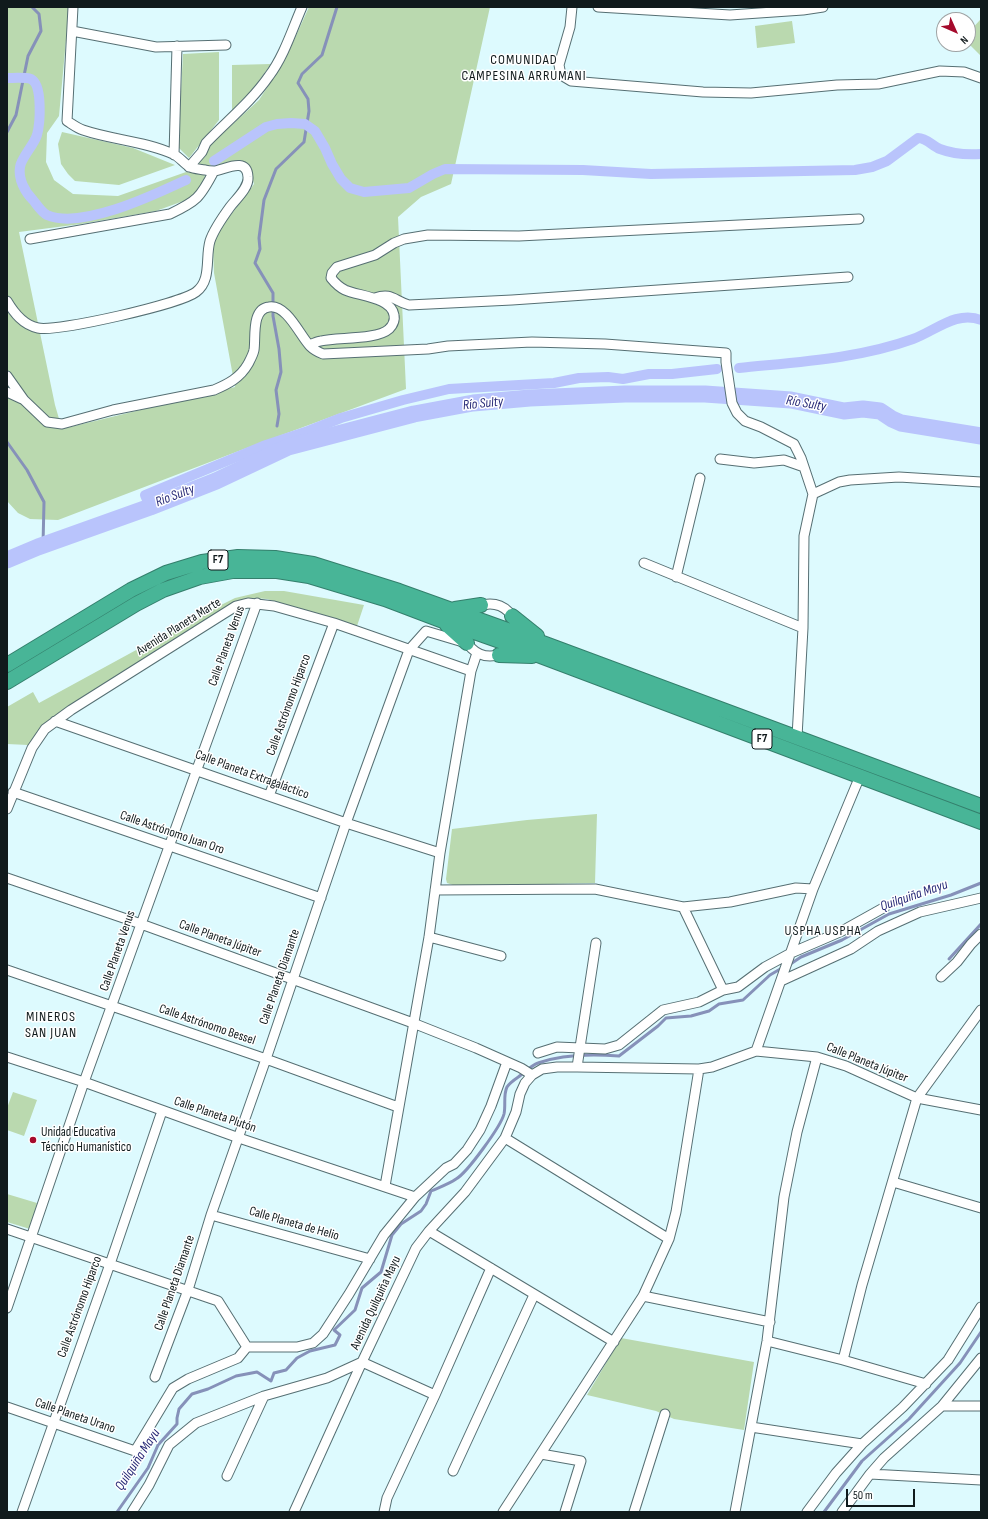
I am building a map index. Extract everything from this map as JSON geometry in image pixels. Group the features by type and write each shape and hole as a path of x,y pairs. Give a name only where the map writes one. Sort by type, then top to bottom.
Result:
{"highway":[{"name":"F7","path":"7,665 132,590 166,573 202,562 238,557 275,558 313,564 374,582 445,615"},
{"name":"F7","path":"7,682 136,604 163,590 200,577 233,571 277,571 309,576 445,615 797,737 981,806"},
{"path":"467,643 445,615 481,605"},
{"path":"499,654 520,656 544,650 512,616"},
{"name":"F7","path":"544,650 860,776 981,822"}],"street":[{"path":"7,301 18,316 27,324 38,328 47,328 103,319 166,304 197,292 203,285 206,278 210,240 217,225 245,187 248,180 248,174 241,166 234,165 214,171 189,167 174,155 139,144 82,130 67,121 74,7"},
{"path":"189,167 202,152 206,143 254,96 270,75 280,57 302,7"},
{"path":"572,7 570,27 559,65 561,75 571,81 703,92 751,93 837,85 878,84 940,71 964,72 981,78"},
{"path":"598,7 730,15 803,10 824,7"},
{"path":"72,31 156,47 226,45"},
{"path":"174,155 178,46"},
{"path":"30,238 170,214 191,204 203,192 214,171"},
{"path":"309,345 320,341 356,338 387,331 392,325 394,318 393,312 382,300 346,290 339,286 331,278 332,273 337,267 375,255 394,243 404,239 428,235 519,236 859,218"},
{"path":"375,299 389,295 402,303 409,304 504,300 848,277"},
{"path":"7,376 24,400 48,422 62,424 113,410 214,390 229,383 240,375 247,365 254,352 256,322 259,314 265,308 270,306 277,308 286,314 309,345 316,351 323,354 532,342 605,344 726,353 732,403 737,413 745,421 761,427 794,444 813,494 804,536 803,628 797,737"},
{"path":"7,392 24,400"},
{"path":"720,459 754,463 784,460 804,467"},
{"path":"813,494 839,482 850,480 900,477 981,482"},
{"path":"676,577 700,478"},
{"path":"644,563 803,628"},
{"name":"Avenida Planeta Marte","path":"7,809 32,748 45,729 71,710 236,606 248,603 257,603 274,606 334,624 471,671"},
{"name":"Calle Planeta Venus","path":"7,1308 84,1082 168,845 197,770 257,603"},
{"path":"481,605 499,605 512,616 516,625 514,639 506,651 492,656 484,656 477,653 467,643 465,622 473,610 481,605"},
{"name":"Calle Astrónomo Hiparco","path":"269,796 334,624"},
{"name":"Calle Planeta Diamante","path":"155,1377 188,1290 211,1215 239,1138 346,823 409,650 426,631 467,643"},
{"path":"385,1186 429,937 440,853 471,671 477,653"},
{"name":"Calle Planeta Extragaláctico","path":"55,721 346,823 440,853"},
{"path":"756,1051 813,889 860,776"},
{"name":"Calle Astrónomo Juan Oro","path":"13,792 321,898"},
{"name":"Calle Planeta Júpiter","path":"7,878 141,924 413,1023 476,1048 521,1068 532,1075"},
{"path":"435,890 594,888 683,907 730,902 796,888 813,889"},
{"path":"781,981 850,949 878,931 920,912 981,898"},
{"path":"683,907 722,990"},
{"path":"538,1053 557,1047 605,1049 619,1045 663,1010 699,1002 722,990 738,987 765,966 791,952 842,931 885,908"},
{"path":"941,977 957,962 981,934"},
{"path":"429,937 501,956"},
{"path":"532,1075 542,1069 577,1067 596,943"},
{"name":"Calle Astrónomo Bessel","path":"7,970 266,1059 398,1107"},
{"path":"843,1360 862,1285 917,1098 981,1010"},
{"name":"Calle Planeta Júpiter","path":"577,1067 699,1069 712,1067 756,1051 817,1057 846,1066 917,1098 981,1110"},
{"path":"735,1512 770,1322 784,1197 797,1132 817,1057"},
{"name":"Calle Planeta Plutón","path":"8,1059 84,1082 239,1138 415,1197"},
{"name":"Avenida Quilquiña Mayu","path":"247,1346 297,1348 313,1343 323,1334 384,1235 415,1197 446,1168 454,1164 470,1145 480,1130 491,1106 507,1062"},
{"path":"503,1512 643,1296 669,1239 676,1212 699,1069"},
{"name":"Avenida Quilquiña Mayu","path":"132,1512 149,1485 169,1445 196,1423 264,1396 327,1378 362,1362 416,1248 429,1231 466,1192 505,1138 516,1112 520,1094 525,1083 532,1075"},
{"name":"Calle Astrónomo Hiparco","path":"22,1512 110,1264 162,1110"},
{"path":"505,1138 669,1239"},
{"path":"893,1182 981,1208"},
{"name":"Calle Planeta de Helio","path":"211,1215 370,1259"},
{"path":"7,1229 218,1301 247,1346"},
{"path":"429,1231 614,1342"},
{"path":"384,1512 387,1498 435,1395 491,1268"},
{"path":"453,1471 534,1295"},
{"path":"643,1296 770,1322"},
{"path":"807,1512 836,1473 862,1444 903,1407 948,1360 981,1307"},
{"path":"767,1341 843,1360 926,1384"},
{"name":"Calle Planeta Urano","path":"7,1407 135,1451 173,1388 188,1379 238,1358 247,1346"},
{"path":"842,1512 870,1474 884,1458 942,1406 981,1358"},
{"path":"294,1512 362,1362 435,1395"},
{"path":"228,1476 264,1396"},
{"path":"942,1406 981,1406"},
{"path":"634,1512 665,1414"},
{"path":"751,1427 862,1444"},
{"path":"541,1454 581,1461 565,1512"},
{"path":"870,1474 981,1480"}],"green space":[{"path":"7,7 69,7 59,116 47,133 46,162 54,180 73,194 118,196 186,172 205,174 204,186 186,200 156,211 81,224 19,232 55,405 62,429 235,387 214,273 213,248 218,231 254,184 251,172 241,160 216,165 197,166 211,144 259,100 285,60 309,7 490,7 451,184 421,197 398,217 406,389 58,520 30,519 18,513 7,501"},
{"path":"980,20 981,21 981,56 976,51 976,24"},
{"path":"792,21 795,43 757,48 755,26"},
{"path":"219,52 219,120 189,158 178,147 183,54"},
{"path":"271,64 253,89 232,110 232,65"},
{"path":"62,132 133,148 175,165 119,185 75,181 61,164 58,144"},
{"path":"265,591 284,591 364,605 357,626 267,599 253,598 238,602 50,720 28,745 7,744 7,707 33,692 39,703 193,619 235,598"},
{"path":"597,814 595,883 456,886 447,883 446,879 452,829 527,820"},
{"path":"13,1092 37,1100 24,1136 7,1130 7,1108"},
{"path":"7,1194 37,1203 30,1229 7,1222"},
{"path":"621,1338 754,1362 744,1430 674,1419 656,1411 587,1395"}],"waterway":[{"path":"7,132 16,115 28,56 41,31 39,14 32,7"},
{"path":"277,426 279,414 276,390 281,372 279,349 273,316 273,293 255,263 260,249 259,238 264,200 276,169 304,142 309,111 308,99 298,83 302,74 322,55 337,7"},
{"path":"7,78 31,79 35,83 39,96 40,114 37,135 21,163 20,176 21,181 30,197 45,214 61,218 79,218 97,214 137,202 186,180"},
{"path":"214,161 266,127 277,124 291,123 305,124 315,131 341,179 350,188 364,192 409,188 445,169 583,170 651,174 855,170 872,167 887,161 918,138 924,139 937,148 945,151 965,154 981,154"},
{"path":"739,368 827,359 871,351 913,339 955,320 963,318 981,320"},
{"path":"150,507 145,495 263,446 341,418 403,400 449,389 554,383 579,378 608,377 623,379 649,374 672,374 717,369"},
{"name":"Río Sulty","path":"7,560 216,481 288,447 414,414 473,403 530,398 625,394 705,394 791,400 844,411 863,409 880,411 901,423 981,436"},
{"path":"7,442 27,470 44,502 43,545"},
{"name":"Quilquiña Mayu","path":"789,965 801,957 842,940 889,914 951,895 981,883"},
{"path":"949,959 981,924"},
{"name":"Quilquiña Mayu","path":"117,1512 148,1468 158,1445 177,1424 179,1409 192,1394 208,1389 236,1376 257,1372 271,1381 274,1373 286,1370 297,1358 310,1351 335,1345 340,1335 334,1330 355,1310 362,1288 381,1272 392,1235 401,1224 421,1211 426,1204 431,1191 456,1179 468,1168 502,1120 505,1111 506,1090 512,1082 534,1065 548,1060 578,1055 619,1056 666,1018 691,1016 709,1011 719,1004 743,1000 770,975 782,968"},
{"path":"824,1512 862,1461 909,1419 960,1363 981,1332"}],"place":[{"name":"Unidad Educativa Técnico Humanístico","path":"33,1140"}],"district":[{"name":"COMUNIDAD CAMPESINA ARRUMANI","path":"524,68"},
{"name":"USPHA USPHA","path":"823,931"},
{"name":"MINEROS SAN JUAN","path":"51,1026"}]}
